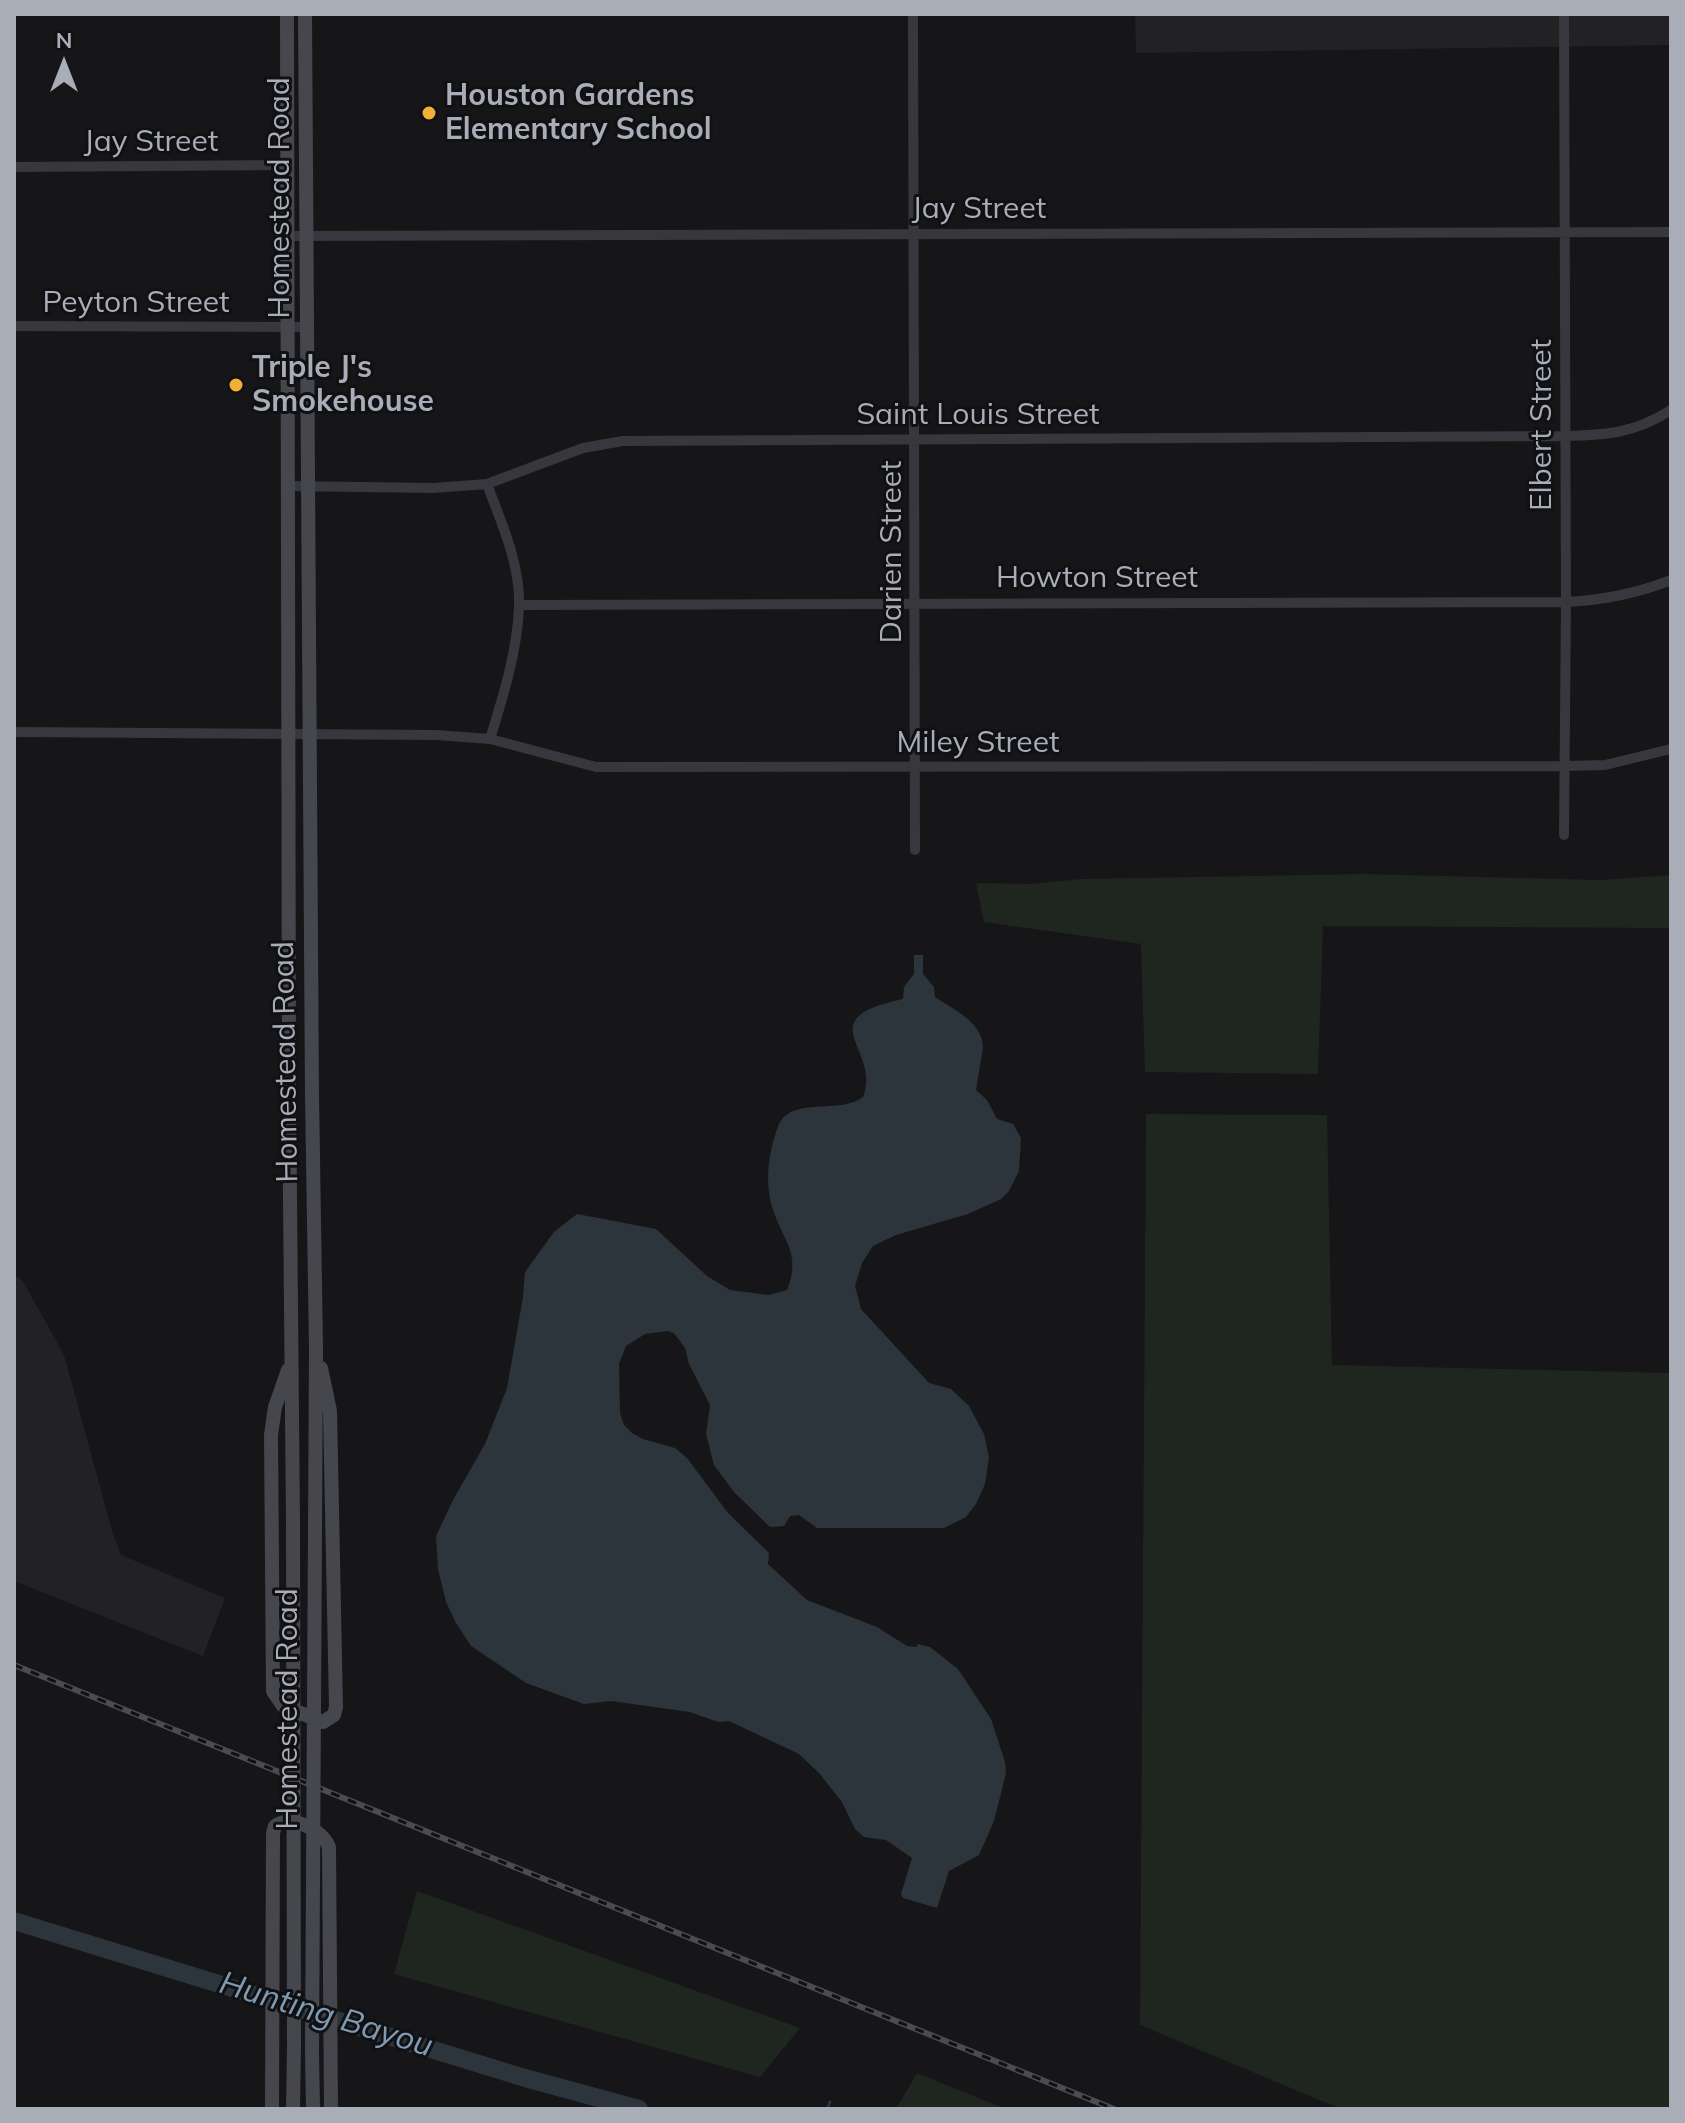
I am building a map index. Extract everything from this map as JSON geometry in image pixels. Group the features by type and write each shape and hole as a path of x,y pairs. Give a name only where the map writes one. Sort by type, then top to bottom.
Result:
{"main road":[{"name":"Homestead Road","path":"287,14 293,2109"},
{"name":"Homestead Road","path":"305,14 316,1348 313,2109"},
{"path":"291,1359 275,1407 271,1435 273,1691 283,1706 323,1722 334,1715 336,1707 335,1540 330,1411 316,1348"},
{"path":"272,2109 273,1833 275,1826 288,1821 318,1831 325,1836 329,1847 331,2109"}],"street":[{"name":"Darien Street","path":"913,14 915,850"},
{"name":"Elbert Street","path":"1564,14 1564,835"},
{"name":"Jay Street","path":"14,167 287,165"},
{"name":"Jay Street","path":"288,236 1671,232"},
{"name":"Peyton Street","path":"14,326 307,327"},
{"name":"Saint Louis Street","path":"287,486 433,488 487,484 583,448 623,441 1613,435 1654,421 1671,410"},
{"path":"487,484 509,544 520,605 511,661 490,739"},
{"name":"Howton Street","path":"520,605 1566,602 1627,595 1671,580"},
{"name":"Miley Street","path":"14,732 436,735 490,739 596,767 1565,766 1605,765 1671,749"}],"shaded area":[{"path":"1135,14 1671,14 1671,45 1136,53"},
{"path":"1364,874 1600,880 1671,875 1671,928 1323,926 1318,1074 1145,1072 1141,944 984,922 976,883 1031,884 1082,879"},
{"path":"914,955 923,955 923,974 934,987 935,997 973,1024 982,1039 976,1090 987,1100 997,1119 1013,1124 1021,1138 1019,1171 1009,1191 1001,1199 968,1214 896,1235 873,1246 862,1263 855,1286 861,1309 929,1383 951,1389 969,1406 984,1434 989,1457 985,1484 976,1504 966,1517 944,1528 817,1528 799,1515 790,1516 784,1526 770,1527 734,1492 714,1465 706,1434 710,1405 689,1364 685,1348 674,1333 667,1331 645,1334 626,1346 619,1364 620,1413 624,1425 632,1433 675,1448 687,1458 728,1513 769,1553 768,1564 807,1600 877,1627 907,1646 916,1647 918,1644 930,1647 958,1669 991,1719 1006,1773 994,1821 979,1855 949,1871 937,1908 903,1898 901,1894 912,1858 886,1840 864,1837 855,1829 842,1802 799,1754 729,1721 718,1722 690,1712 611,1701 584,1704 526,1683 471,1646 446,1602 438,1569 436,1536 485,1444 507,1388 525,1272 554,1232 577,1214 656,1229 707,1276 730,1290 768,1295 787,1290 793,1265 768,1188 770,1157 778,1127 786,1115 795,1111 845,1104 863,1097 866,1080 864,1065 853,1026 859,1016 874,1007 903,999 904,987 914,974"},
{"path":"1146,1114 1327,1115 1332,1365 1671,1373 1671,2109 1341,2109 1140,2025"},
{"path":"14,1275 23,1281 64,1355 121,1555 225,1598 203,1656 14,1581"},
{"path":"417,1891 800,2028 760,2077 394,1974"},
{"path":"917,2073 1006,2109 896,2109"}],"waterway":[{"name":"Hunting Bayou","path":"14,1921 525,2078 639,2109"},
{"path":"827,2109 830,2102"}],"railway":[{"path":"14,1665 1114,2109"}],"place":[{"name":"Houston Gardens Elementary School","path":"429,113"},
{"name":"Triple J's Smokehouse","path":"236,385"}]}
